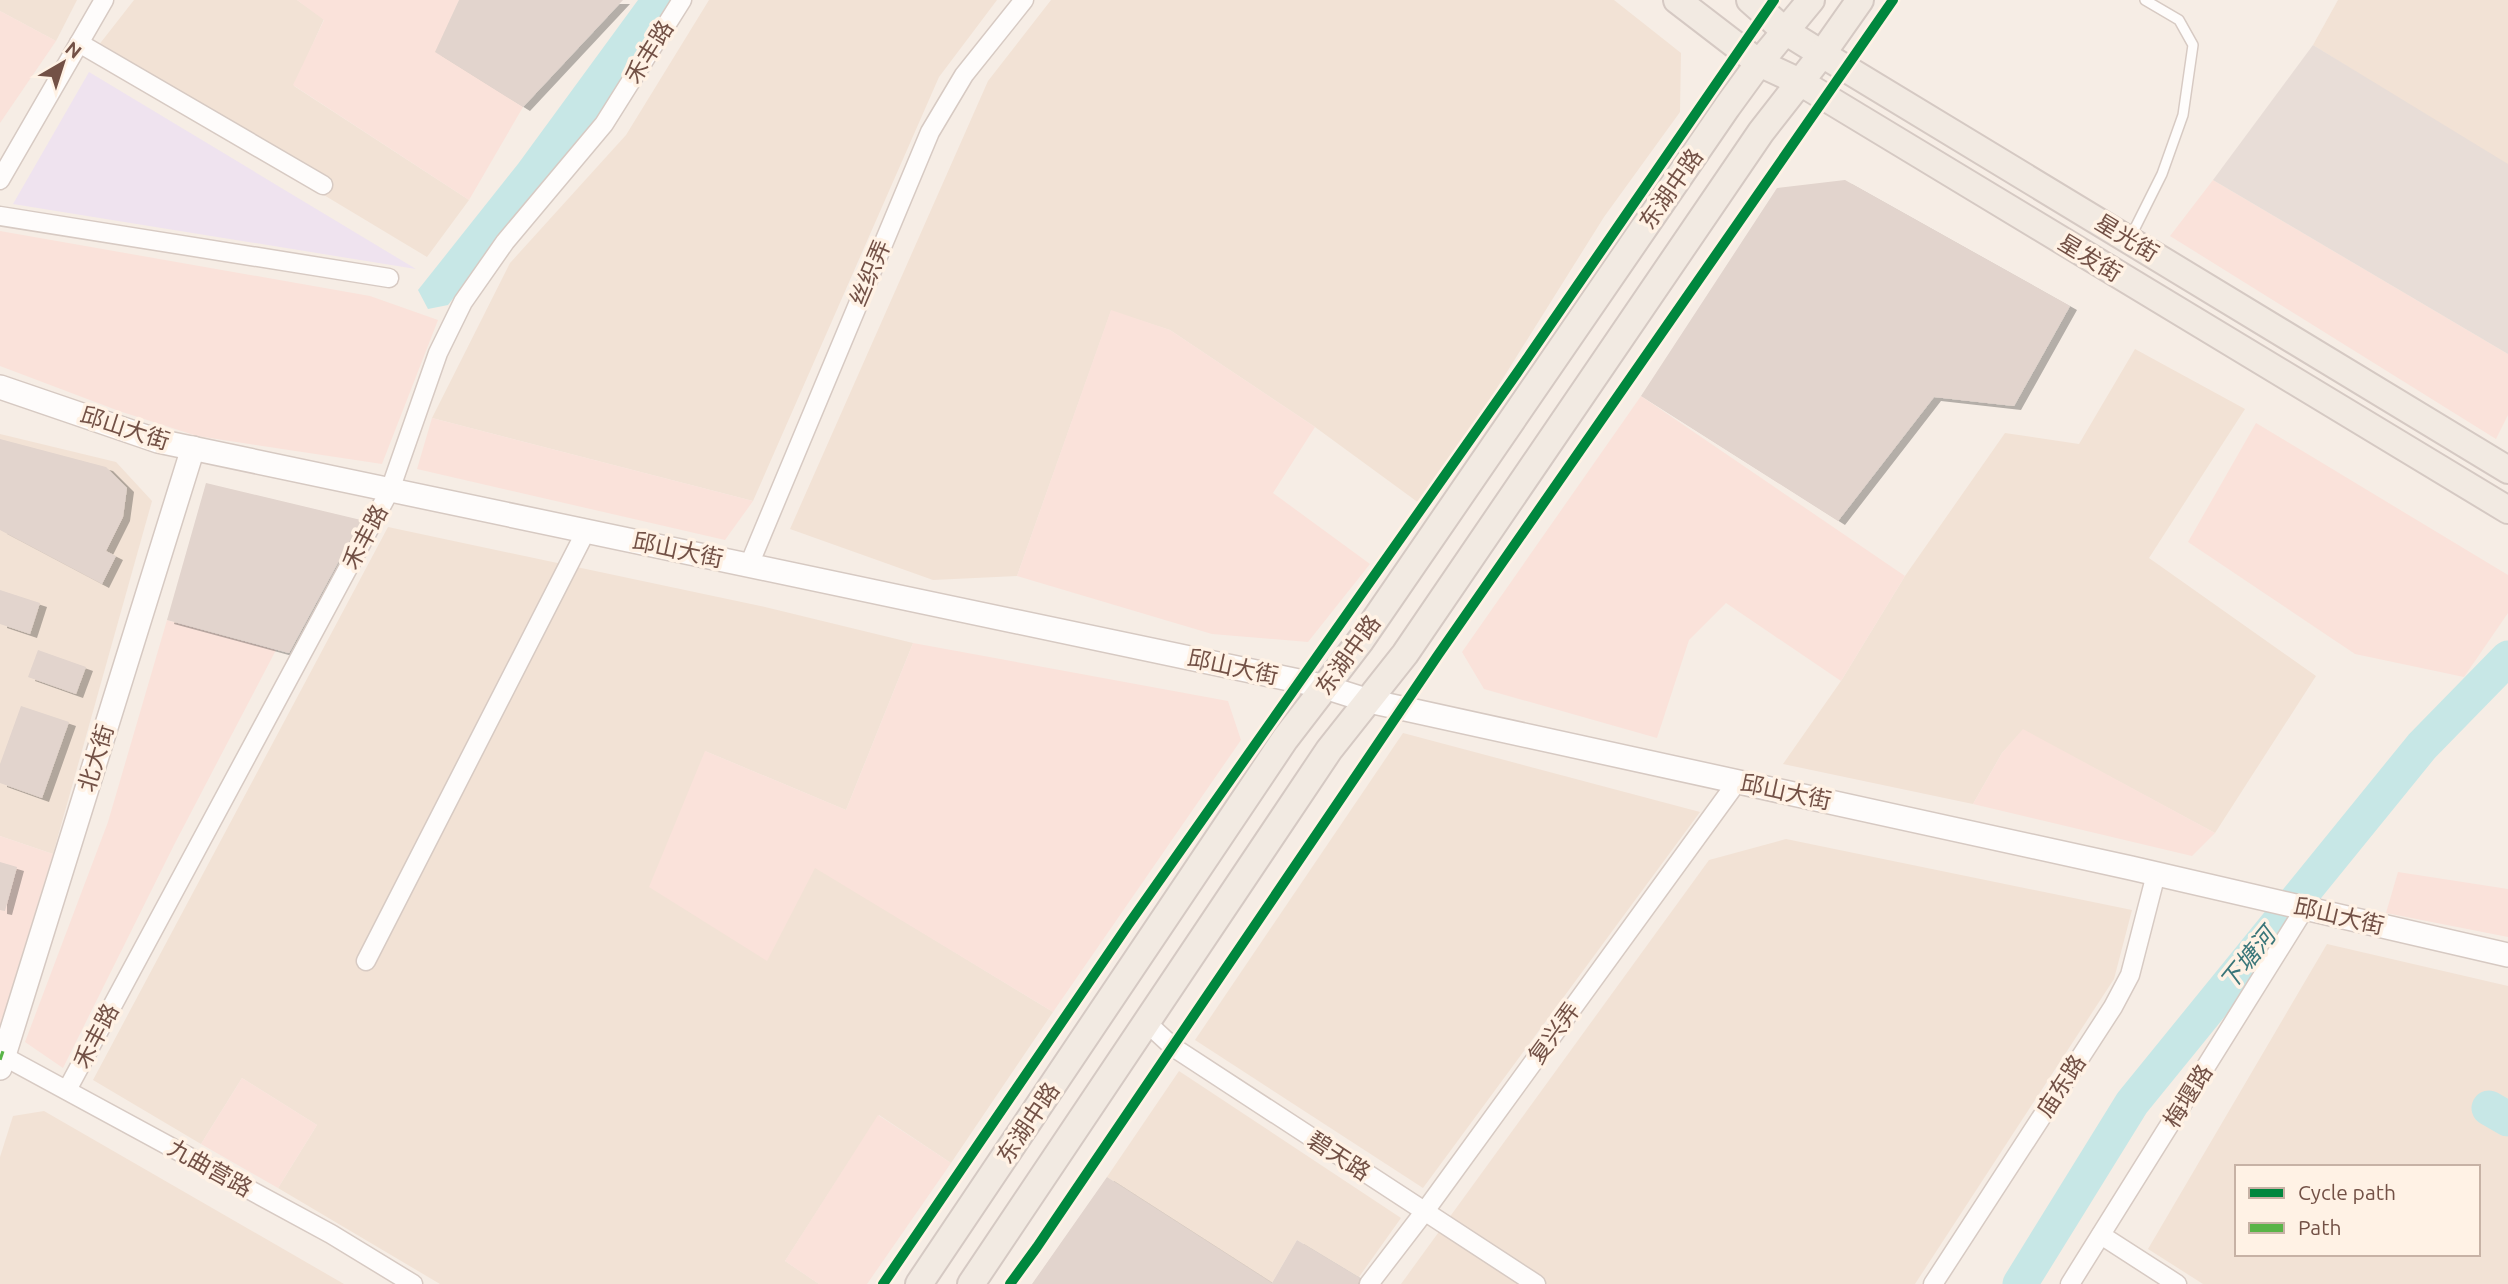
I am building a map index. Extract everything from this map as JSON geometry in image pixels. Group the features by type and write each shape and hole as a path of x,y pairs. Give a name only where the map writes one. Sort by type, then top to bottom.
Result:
{"main road":[{"name":"星发街","path":"1677,0 1759,63 1800,82 2508,510"},
{"name":"星光街","path":"1750,0 1785,31 1822,54 2508,470"},
{"name":"东湖中路","path":"919,1284 1319,685 1361,640 1759,63 1811,0"},
{"name":"东湖中路","path":"971,1284 1329,750 1405,654 1761,132 1860,0"},
{"name":"邱山大街","path":"0,387 158,440 193,448 1319,685 1369,701 2156,874 2508,955"},
{"name":"北大街","path":"2,1062 193,448"}],"street":[{"path":"0,180 104,0"},
{"name":"禾丰路","path":"67,1090 390,489 438,353 463,302 505,242 604,124 682,0"},
{"name":"丝织弄","path":"749,565 930,132 964,75 1024,0"},
{"path":"79,43 323,185"},
{"path":"0,216 389,278"},
{"path":"366,961 586,531"},
{"name":"复兴弄","path":"1369,1284 1737,782"},
{"name":"庙东路","path":"1933,1284 2130,975 2156,874"},
{"name":"梅堰路","path":"2070,1284 2304,908"},
{"name":"碧天路","path":"1146,1023 1172,1047 1536,1284"},
{"name":"九曲营路","path":"2,1062 67,1090 331,1234 413,1284"},
{"path":"2101,1235 2177,1284"}],"lane":[{"path":"2129,239 2162,174 2183,115 2193,45 2179,19 2145,0"}],"shaded area":[{"path":"0,0 77,0 56,41 0,11"},
{"path":"134,0 297,0 324,19 294,86 469,200 427,257 91,55"},
{"path":"297,0 459,0 436,52 523,107 469,200 293,85 324,20"},
{"path":"709,0 997,0 939,77 753,501 432,418 510,263 626,135"},
{"path":"1051,0 1614,0 1681,53 1680,112 1604,217 1423,506 1315,427 1170,330 1111,311 1017,576 933,580 790,529 988,81"},
{"path":"2338,0 2508,0 2508,167 2313,45"},
{"path":"0,11 56,41 0,123"},
{"path":"2313,45 2508,164 2508,354 2213,180"},
{"path":"89,72 416,269 13,204"},
{"path":"2213,180 2508,354 2508,415 2496,439 2170,236"},
{"path":"0,231 370,296 438,320 382,464 197,436 119,411 0,366"},
{"path":"1111,310 1170,330 1315,427 1273,493 1370,564 1308,642 1212,634 1017,576"},
{"path":"2135,349 2245,409 2149,558 2316,676 2215,833 2023,730 2002,753 1973,804 1783,764 1841,681 1905,576 2005,433 2079,444"},
{"path":"1641,396 1905,576 1841,681 1726,603 1689,640 1657,738 1484,689 1462,652"},
{"path":"432,418 753,501 725,540 417,469"},
{"path":"2256,423 2508,575 2508,613 2464,677 2355,654 2188,542"},
{"path":"0,434 116,462 152,501 53,854 0,836"},
{"path":"388,527 765,607 913,643 846,810 705,751 815,867 1053,1012 951,1163 879,1115 785,1261 819,1284 440,1284 278,1188 317,1125 242,1078 201,1144 93,1080"},
{"path":"167,620 276,650 174,845 63,1068 25,1042 108,822"},
{"path":"913,643 1228,701 1241,740 1053,1012 815,868 767,961 649,887 705,751 846,810"},
{"path":"2023,729 2215,833 2192,856 1973,804 2002,753"},
{"path":"1403,733 1700,812 1423,1188 1195,1040"},
{"path":"0,836 53,854 0,1026"},
{"path":"1786,839 2132,910 2114,979 1915,1284 1401,1284 1709,860"},
{"path":"2398,872 2508,889 2508,937 2386,913"},
{"path":"2327,944 2508,986 2508,1284 2203,1284 2148,1249"},
{"path":"1179,1071 1401,1218 1359,1277 1297,1240 1272,1283 1107,1177"},
{"path":"242,1078 317,1125 278,1188 201,1144"},
{"path":"44,1111 344,1284 0,1284 0,1157 13,1116"},
{"path":"878,1115 951,1163 867,1284 819,1284 785,1261"}],"water":[{"path":"638,0 676,0 641,61 448,305 428,309 418,290 518,164"}],"building":[{"path":"459,0 623,0 523,107 435,52"},
{"path":"1845,180 2070,306 2014,406 1934,397 1838,521 1641,396 1777,188"},
{"path":"0,439 106,467 127,488 123,517 106,551 116,556 102,584 0,530"},
{"path":"206,483 361,520 289,653 167,620"},
{"path":"0,590 40,603 30,634 0,624"},
{"path":"38,650 86,667 76,694 28,677"},
{"path":"21,706 69,722 42,798 0,783 0,764"},
{"path":"0,862 17,867 5,911 0,910"},
{"path":"1107,1177 1272,1283 1297,1240 1360,1278 1358,1284 1032,1284"}],"waterway":[{"name":"下塘河","path":"2020,1284 2132,1103 2422,746 2508,658"},
{"path":"2489,1108 2508,1119"}],"cycle path":[{"path":"883,1284 1128,925 1517,373 1774,0"},
{"path":"1010,1284 1438,655 1893,0"}]}
